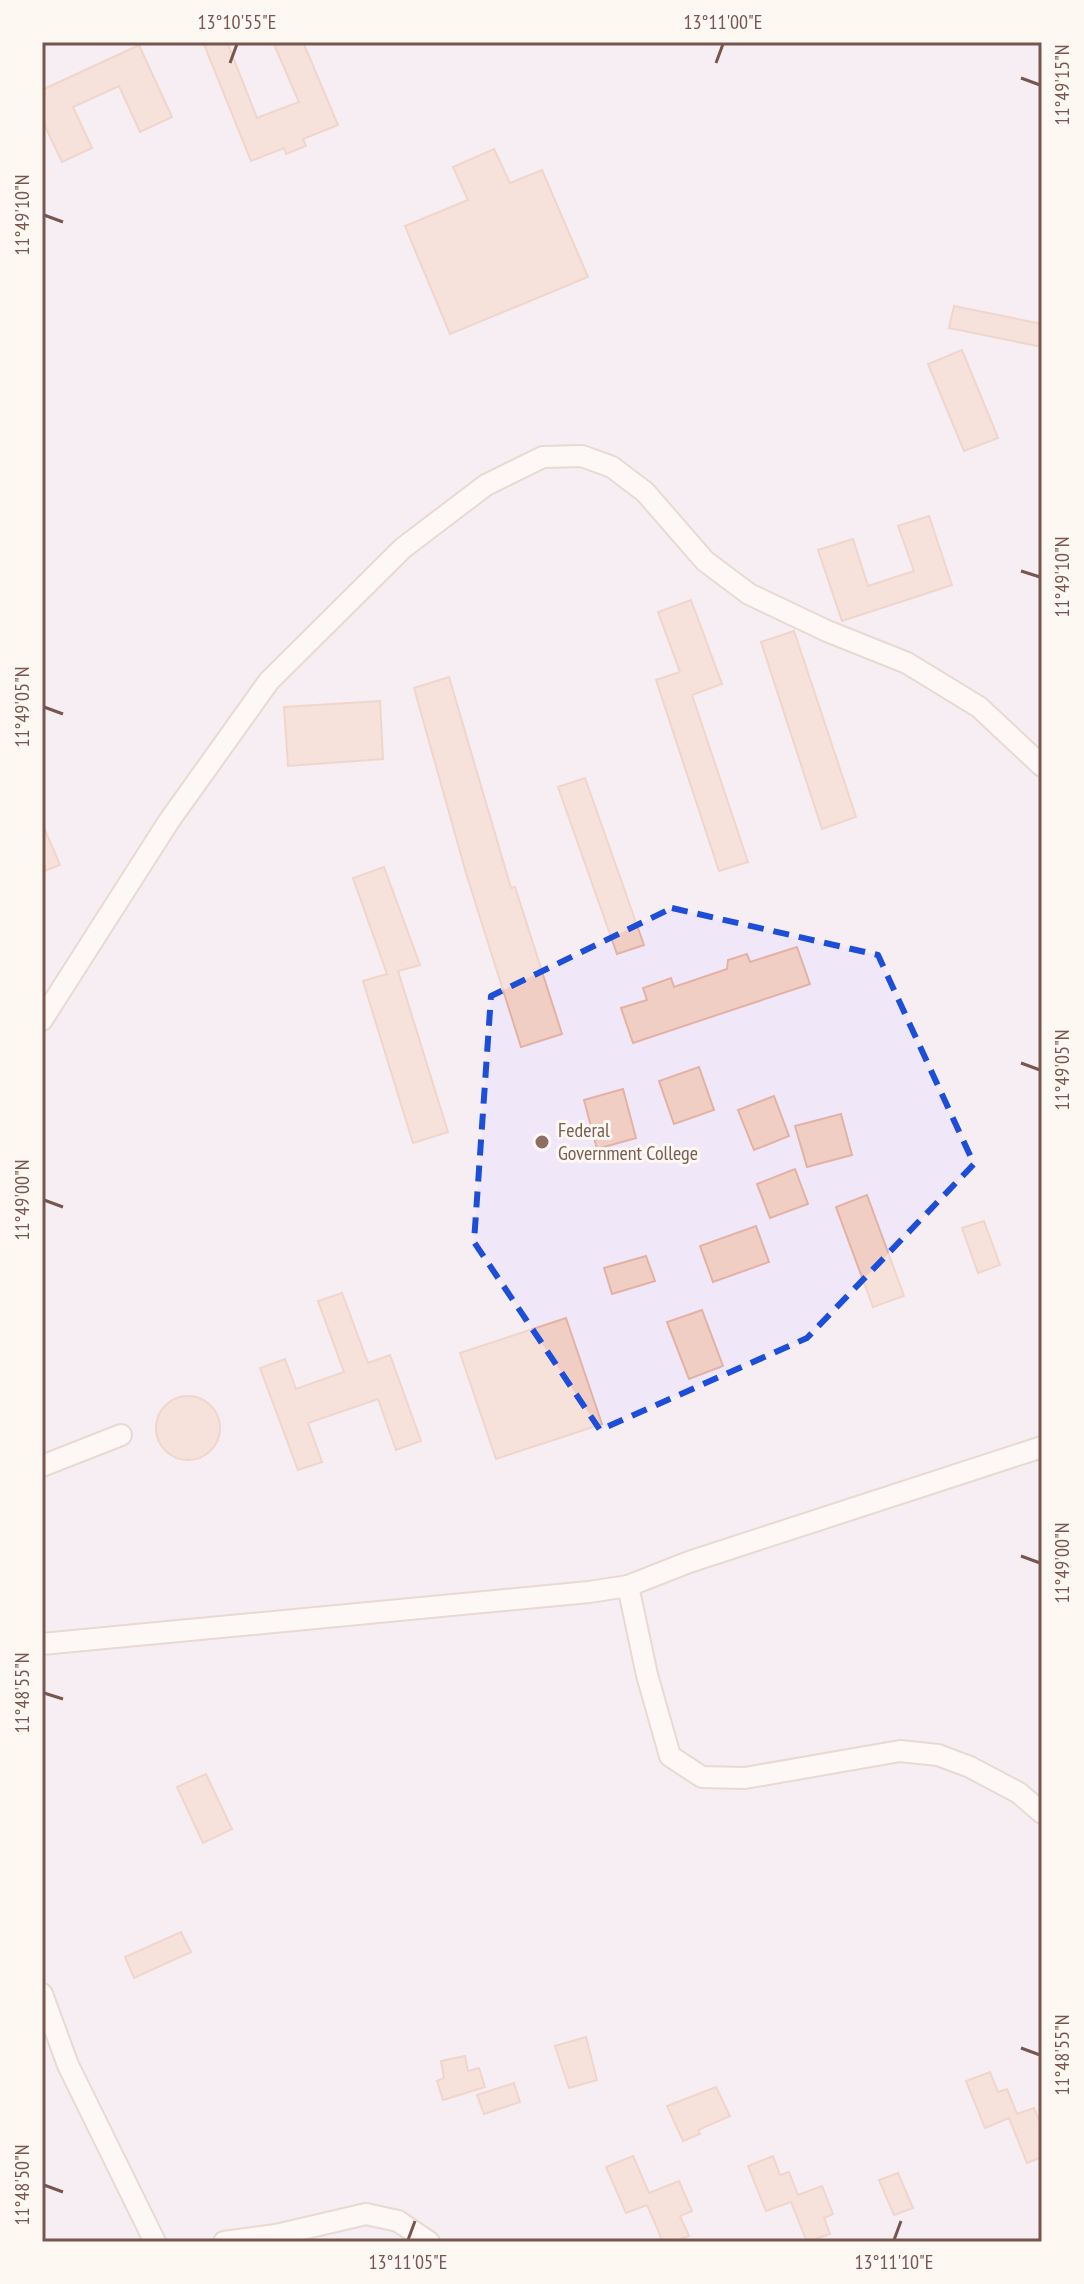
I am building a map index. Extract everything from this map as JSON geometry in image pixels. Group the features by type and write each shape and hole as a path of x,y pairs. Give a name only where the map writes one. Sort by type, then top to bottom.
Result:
{"street":[{"path":"42,1020 169,821 269,681 403,548 486,485 543,457 582,456 612,467 645,492 705,561 749,594 827,631 907,663 979,707 1042,766"},
{"path":"42,1466 121,1435"},
{"path":"42,1644 628,1586 689,1562 1042,1447"},
{"path":"628,1586 647,1675 670,1756 702,1777 745,1778 900,1751 938,1755 970,1767 1019,1793 1042,1813"},
{"path":"42,1994 68,2065 155,2242"},
{"path":"224,2242 276,2235 366,2214 398,2221 429,2242"}],"highlighted area":[{"path":"672,908 878,955 974,1164 807,1338 600,1430 474,1242 491,996"}],"shaded area":[{"name":"Federal Government College","path":"42,42 1042,42 1042,2242 42,2242"}],"building":[{"path":"203,42 227,42 257,118 299,102 273,42 303,42 338,125 303,139 306,146 286,154 284,148 251,161"},
{"path":"139,45 172,117 140,132 119,86 73,107 92,148 62,162 42,120 42,90"},
{"path":"494,149 510,183 542,170 588,277 450,334 405,226 468,200 453,167"},
{"path":"954,306 1042,324 1042,347 949,328"},
{"path":"962,350 998,438 964,451 928,364"},
{"path":"929,516 952,585 842,621 818,550 853,539 868,586 914,571 898,526"},
{"path":"691,600 722,684 692,695 748,862 719,871 656,680 680,672 658,612"},
{"path":"794,631 856,817 822,829 761,642"},
{"path":"449,677 511,888 515,887 562,1034 521,1047 466,873 414,688"},
{"path":"380,701 383,759 288,766 284,707"},
{"path":"585,778 644,945 617,954 558,787"},
{"path":"42,823 60,865 42,872"},
{"path":"384,867 420,965 398,971 448,1132 413,1143 363,981 387,974 353,878"},
{"path":"797,947 810,984 633,1043 621,1008 647,1000 643,988 671,978 674,987 727,969 728,960 747,954 750,962"},
{"path":"699,1067 714,1110 674,1124 659,1081"},
{"path":"623,1089 636,1138 597,1149 584,1100"},
{"path":"774,1096 789,1136 754,1150 738,1110"},
{"path":"841,1114 852,1155 807,1167 795,1126"},
{"path":"795,1169 808,1204 770,1218 757,1184"},
{"path":"867,1195 904,1296 873,1307 836,1207"},
{"path":"984,1221 1000,1265 978,1273 962,1228"},
{"path":"756,1226 769,1262 713,1282 700,1246"},
{"path":"646,1256 655,1281 612,1294 604,1268"},
{"path":"342,1293 368,1363 390,1355 421,1441 396,1450 378,1399 308,1423 322,1462 298,1470 260,1368 285,1359 296,1389 344,1372 318,1301"},
{"path":"702,1310 723,1366 689,1379 667,1322"},
{"path":"566,1318 602,1424 496,1459 460,1353"},
{"path":"188,1396 206,1402 214,1410 220,1428 214,1446 206,1454 188,1460 170,1454 162,1446 156,1428 162,1410 170,1402"},
{"path":"206,1774 232,1829 203,1843 177,1787"},
{"path":"181,1932 191,1952 134,1978 125,1957"},
{"path":"586,2037 597,2080 569,2088 555,2046"},
{"path":"465,2056 468,2071 479,2068 485,2087 443,2100 437,2081 444,2078 441,2061"},
{"path":"990,2072 998,2092 1007,2089 1017,2114 1034,2108 1042,2128 1042,2157 1027,2163 1009,2118 985,2128 966,2081"},
{"path":"514,2083 520,2102 484,2114 477,2095"},
{"path":"716,2087 730,2116 698,2130 700,2134 683,2141 667,2106"},
{"path":"633,2156 649,2193 679,2181 692,2211 680,2216 689,2236 674,2242 663,2242 647,2205 626,2213 606,2167"},
{"path":"773,2156 780,2175 789,2172 798,2195 822,2186 833,2214 824,2218 830,2234 807,2242 791,2202 766,2211 748,2166"},
{"path":"898,2173 913,2208 894,2215 879,2180"}],"place":[{"name":"Federal Government College","path":"542,1142"}]}
